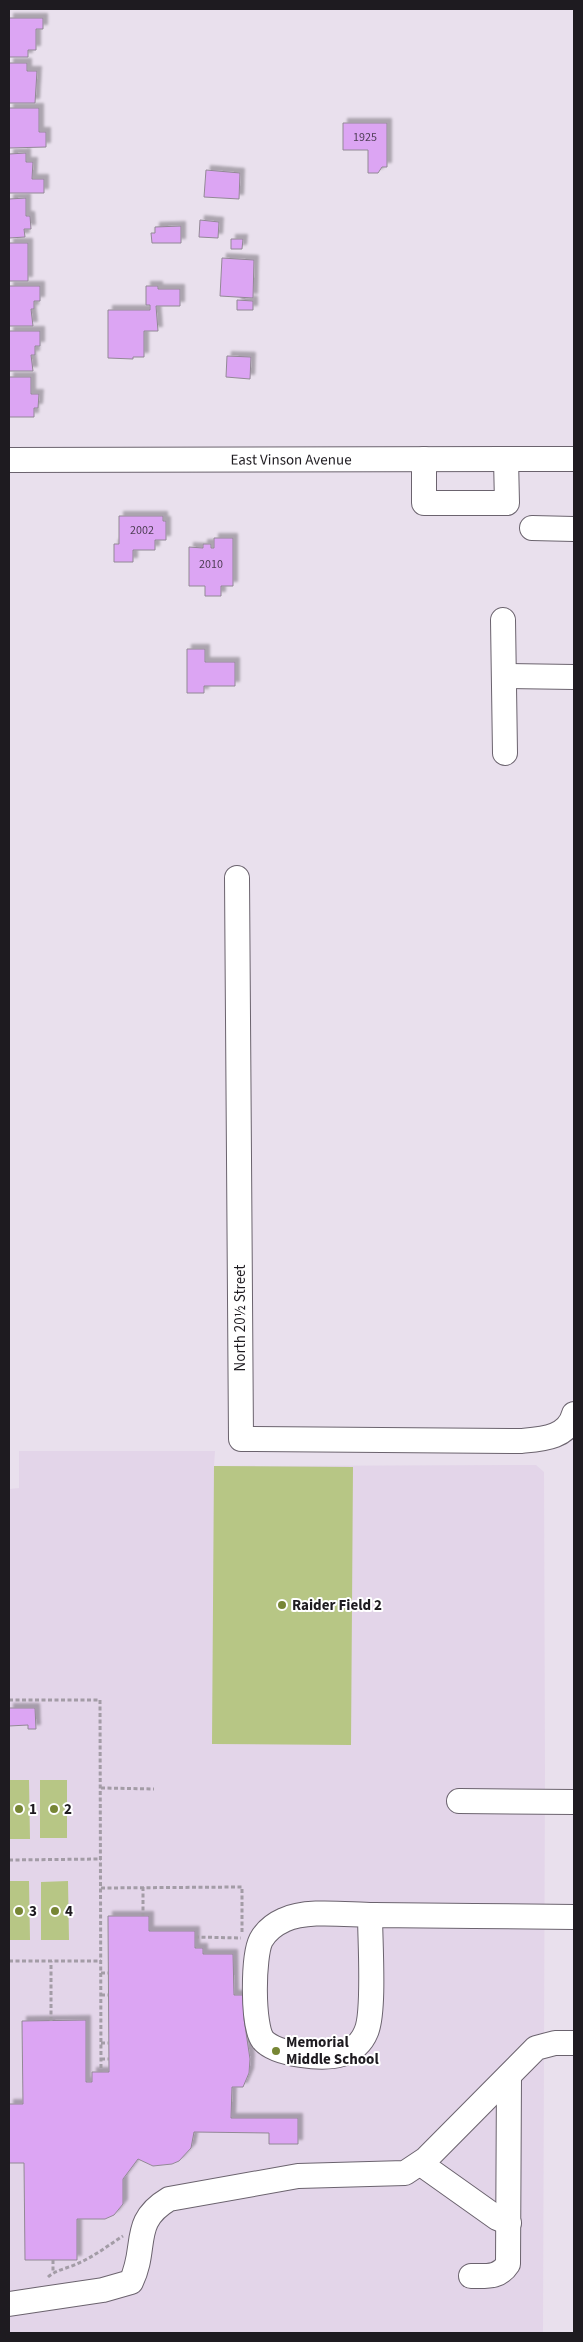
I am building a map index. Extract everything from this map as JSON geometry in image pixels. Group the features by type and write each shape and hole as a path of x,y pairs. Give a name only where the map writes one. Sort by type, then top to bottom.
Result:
{"street":[{"name":"East Vinson Avenue","path":"9,460 574,458"},
{"path":"424,459 424,503 507,503 506,459"},
{"path":"532,528 574,529"},
{"path":"503,620 506,753"},
{"path":"505,676 574,677"},
{"name":"North 20½ Street","path":"237,878 241,1439 521,1441 549,1438 560,1433 570,1426 574,1414"},
{"path":"460,1802 574,1802"},
{"path":"370,1915 371,2012 367,2032 355,2048 341,2055 301,2056 270,2046 262,2038 256,2024 256,1955 262,1940 271,1928 296,1916 370,1915 574,1917"},
{"path":"9,2304 103,2290 131,2282 137,2269 146,2221 154,2208 168,2199 298,2176 405,2173 421,2164 536,2048 555,2043 574,2042"},
{"path":"471,2276 494,2276 503,2272 508,2264 509,2076"},
{"path":"421,2164 497,2218 509,2223"}],"path":[{"path":"9,1700 100,1700 101,2072"},
{"path":"101,1788 154,1789"},
{"path":"9,1860 101,1859"},
{"path":"144,1887 144,1916"},
{"path":"101,1888 242,1887 242,1947"},
{"path":"195,1937 242,1938"},
{"path":"9,1961 101,1961"},
{"path":"51,1961 51,2020"},
{"path":"101,1972 108,1973"},
{"path":"101,1995 108,1995"},
{"path":"101,2043 109,2043"},
{"path":"101,2059 109,2059"},
{"path":"53,2260 53,2272"}],"shaded area":[{"name":"Memorial Middle School","path":"19,1451 215,1451 214,1466 536,1465 544,1472 543,2333 9,2333 9,1489 19,1488"}],"green space":[{"name":"Raider Field 2","path":"214,1466 353,1467 351,1745 212,1744"},
{"name":"1","path":"9,1780 29,1780 30,1839 9,1839"},
{"name":"2","path":"40,1780 67,1780 67,1838 40,1838"},
{"name":"3","path":"9,1881 29,1881 30,1940 9,1940"},
{"name":"4","path":"68,1881 69,1940 41,1940 41,1882"}],"building":[{"path":"9,18 43,18 43,29 36,29 36,50 28,50 28,57 9,57"},
{"path":"9,63 27,63 27,71 37,71 35,103 9,103"},
{"path":"9,108 39,108 39,132 46,132 46,147 9,148"},
{"path":"343,123 387,123 387,167 382,167 378,173 368,173 368,150 343,150"},
{"path":"26,153 26,162 33,162 32,179 44,179 44,193 9,193 9,154"},
{"path":"206,170 240,173 239,199 204,197"},
{"path":"26,198 26,216 30,216 31,229 24,229 25,237 9,238 9,199"},
{"path":"200,220 219,222 218,238 199,237"},
{"path":"181,226 181,243 152,243 151,233 155,233 155,227"},
{"path":"231,239 243,239 242,249 231,249"},
{"path":"9,243 28,243 28,281 9,281"},
{"path":"222,258 254,260 253,298 220,296"},
{"path":"9,286 40,286 40,301 34,301 34,309 31,309 33,326 9,326"},
{"path":"146,286 158,286 158,289 180,289 180,306 156,306 158,331 144,331 144,357 133,357 133,359 108,358 108,310 150,310 150,305 146,305"},
{"path":"237,300 253,301 253,310 237,310"},
{"path":"9,331 40,331 40,346 35,346 35,355 31,355 33,371 9,371"},
{"path":"227,356 251,357 250,379 226,377"},
{"path":"9,377 31,377 31,394 39,394 38,408 34,408 34,417 9,417"},
{"path":"119,516 163,516 163,521 166,521 166,540 155,540 155,550 133,550 133,562 114,562 114,544 119,544"},
{"path":"214,538 233,538 233,586 221,586 221,596 205,596 205,586 189,586 189,547 203,548 203,544 211,544 211,548 214,548"},
{"path":"187,649 205,649 205,662 235,662 235,686 204,686 204,693 187,693"},
{"path":"9,1708 35,1708 36,1729 28,1729 28,1725 9,1726"},
{"name":"Memorial Middle School","path":"108,1916 149,1916 149,1931 195,1931 195,1948 203,1948 203,1954 233,1954 234,1995 246,1995 244,2019 250,2059 249,2073 243,2087 232,2087 231,2118 298,2118 298,2144 269,2144 269,2133 194,2132 191,2148 179,2161 172,2164 153,2166 138,2159 123,2179 123,2204 114,2215 105,2219 77,2219 77,2260 25,2260 24,2163 9,2163 9,2104 23,2104 22,2021 86,2020 86,2082 92,2082 92,2072 109,2072"}],"place":[{"name":"Raider Field 2","path":"282,1605"},
{"name":"1","path":"19,1809"},
{"name":"2","path":"54,1809"},
{"name":"3","path":"19,1911"},
{"name":"4","path":"55,1911"},
{"name":"Memorial Middle School","path":"276,2051"}]}
